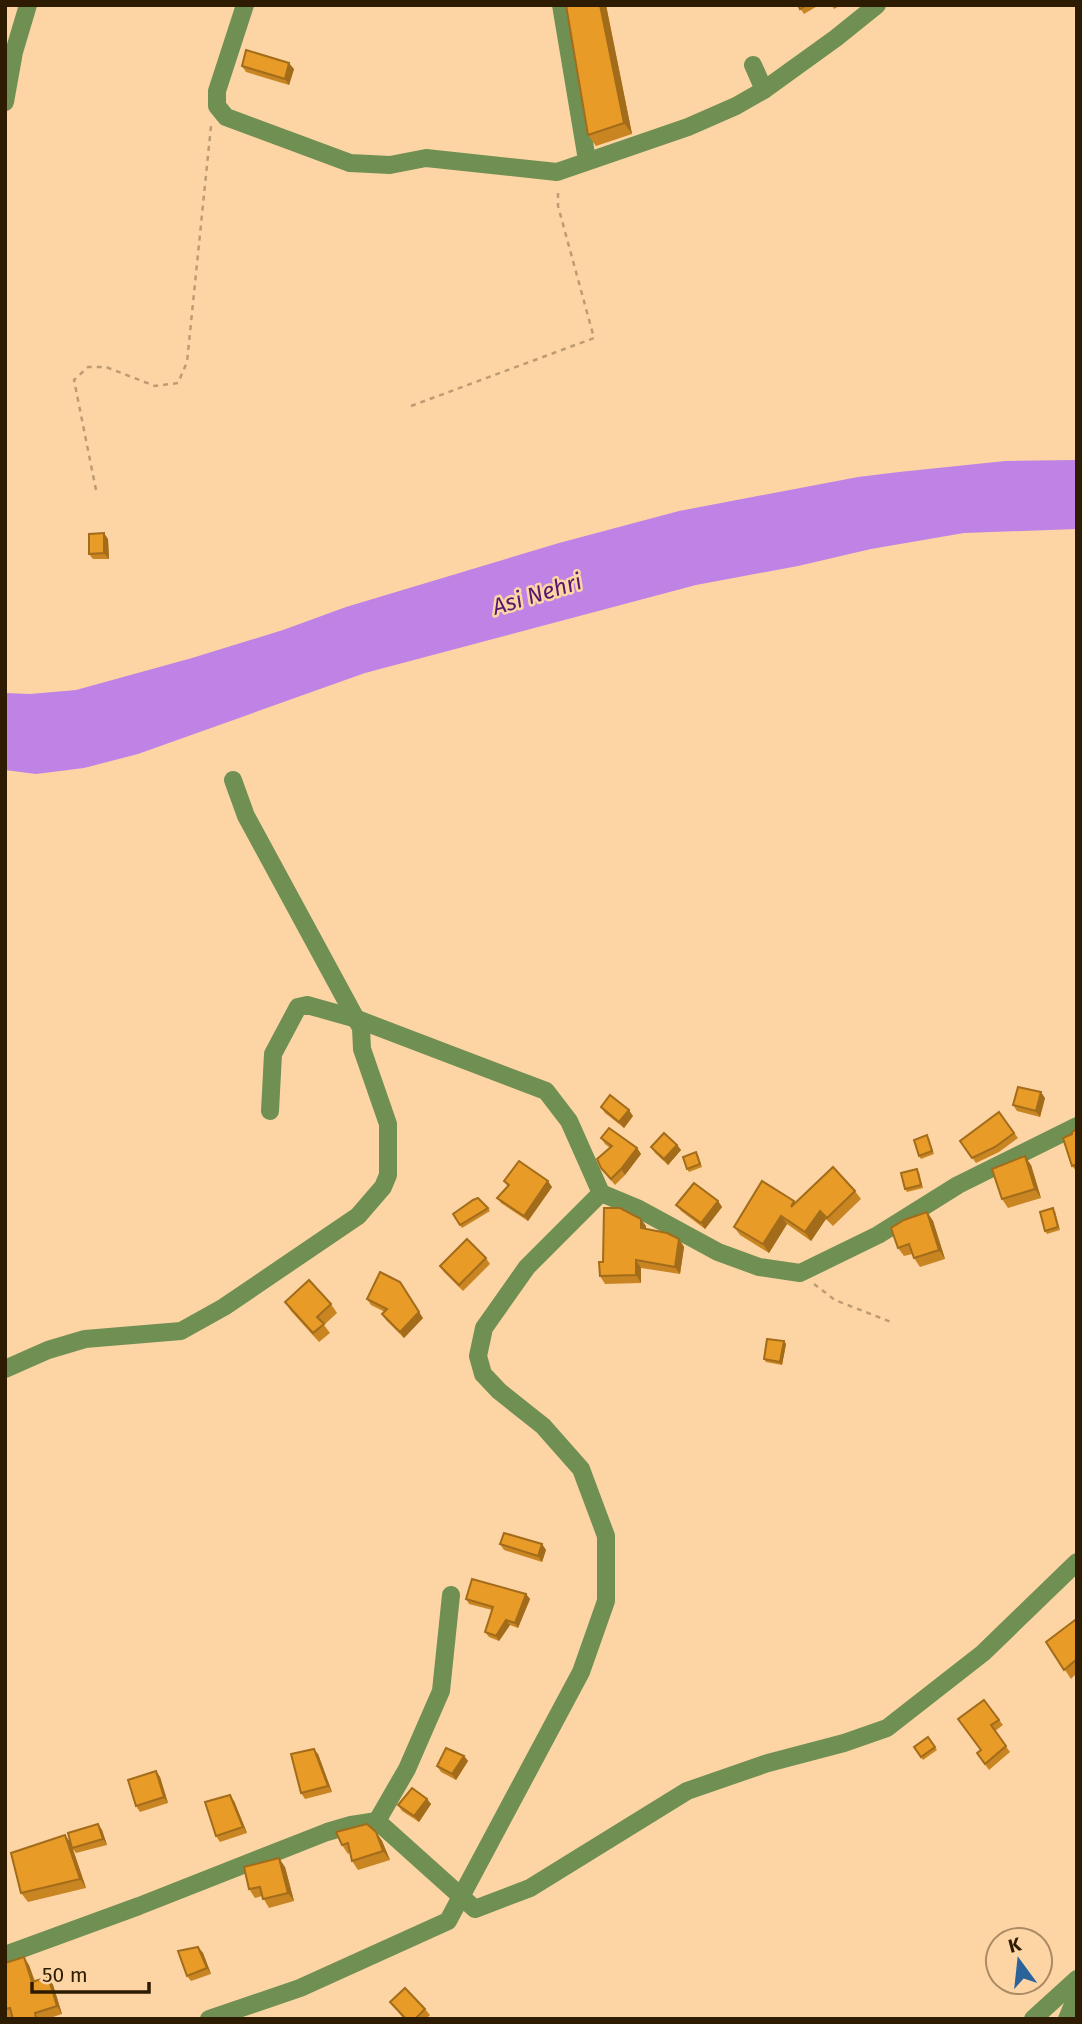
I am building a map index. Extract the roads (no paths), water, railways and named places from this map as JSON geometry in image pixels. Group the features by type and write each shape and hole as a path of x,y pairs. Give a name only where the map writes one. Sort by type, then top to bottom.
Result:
{"street":[{"path":"5,102 14,52 28,5"},
{"path":"245,5 220,80 217,106 226,117 350,163 390,165 426,158 557,172 688,127 764,90 877,5"},
{"path":"561,5 587,160"},
{"path":"753,65 764,90"},
{"path":"5,1369 48,1350 85,1339 181,1331 224,1307 358,1216 383,1187 388,1175 388,1125 362,1049 361,1028 246,816 233,780"},
{"path":"270,1111 273,1054 298,1007 307,1005 357,1018 546,1091 569,1121 601,1193 637,1208 718,1252 759,1267 800,1273 878,1235 958,1185 1077,1126"},
{"path":"209,2019 300,1988 448,1921 581,1672 606,1601 606,1536 581,1469 543,1426 499,1391 483,1374 478,1356 484,1328 527,1268 601,1193"},
{"path":"377,1821 474,1909 530,1888 687,1791 768,1763 844,1744 887,1728 983,1653 1077,1562"},
{"path":"377,1821 407,1769 442,1691 451,1595"},
{"path":"5,1955 327,1832 377,1821"},
{"path":"1033,2019 1077,1979"},
{"path":"1067,2019 1077,1994"}],"water":[{"name":"Asi Nehri","path":"1077,460 1077,529 964,533 696,585 365,673 138,754 84,768 36,774 5,770 5,693 76,690 192,658 346,607 559,543 679,511 858,477 1005,461"}]}
